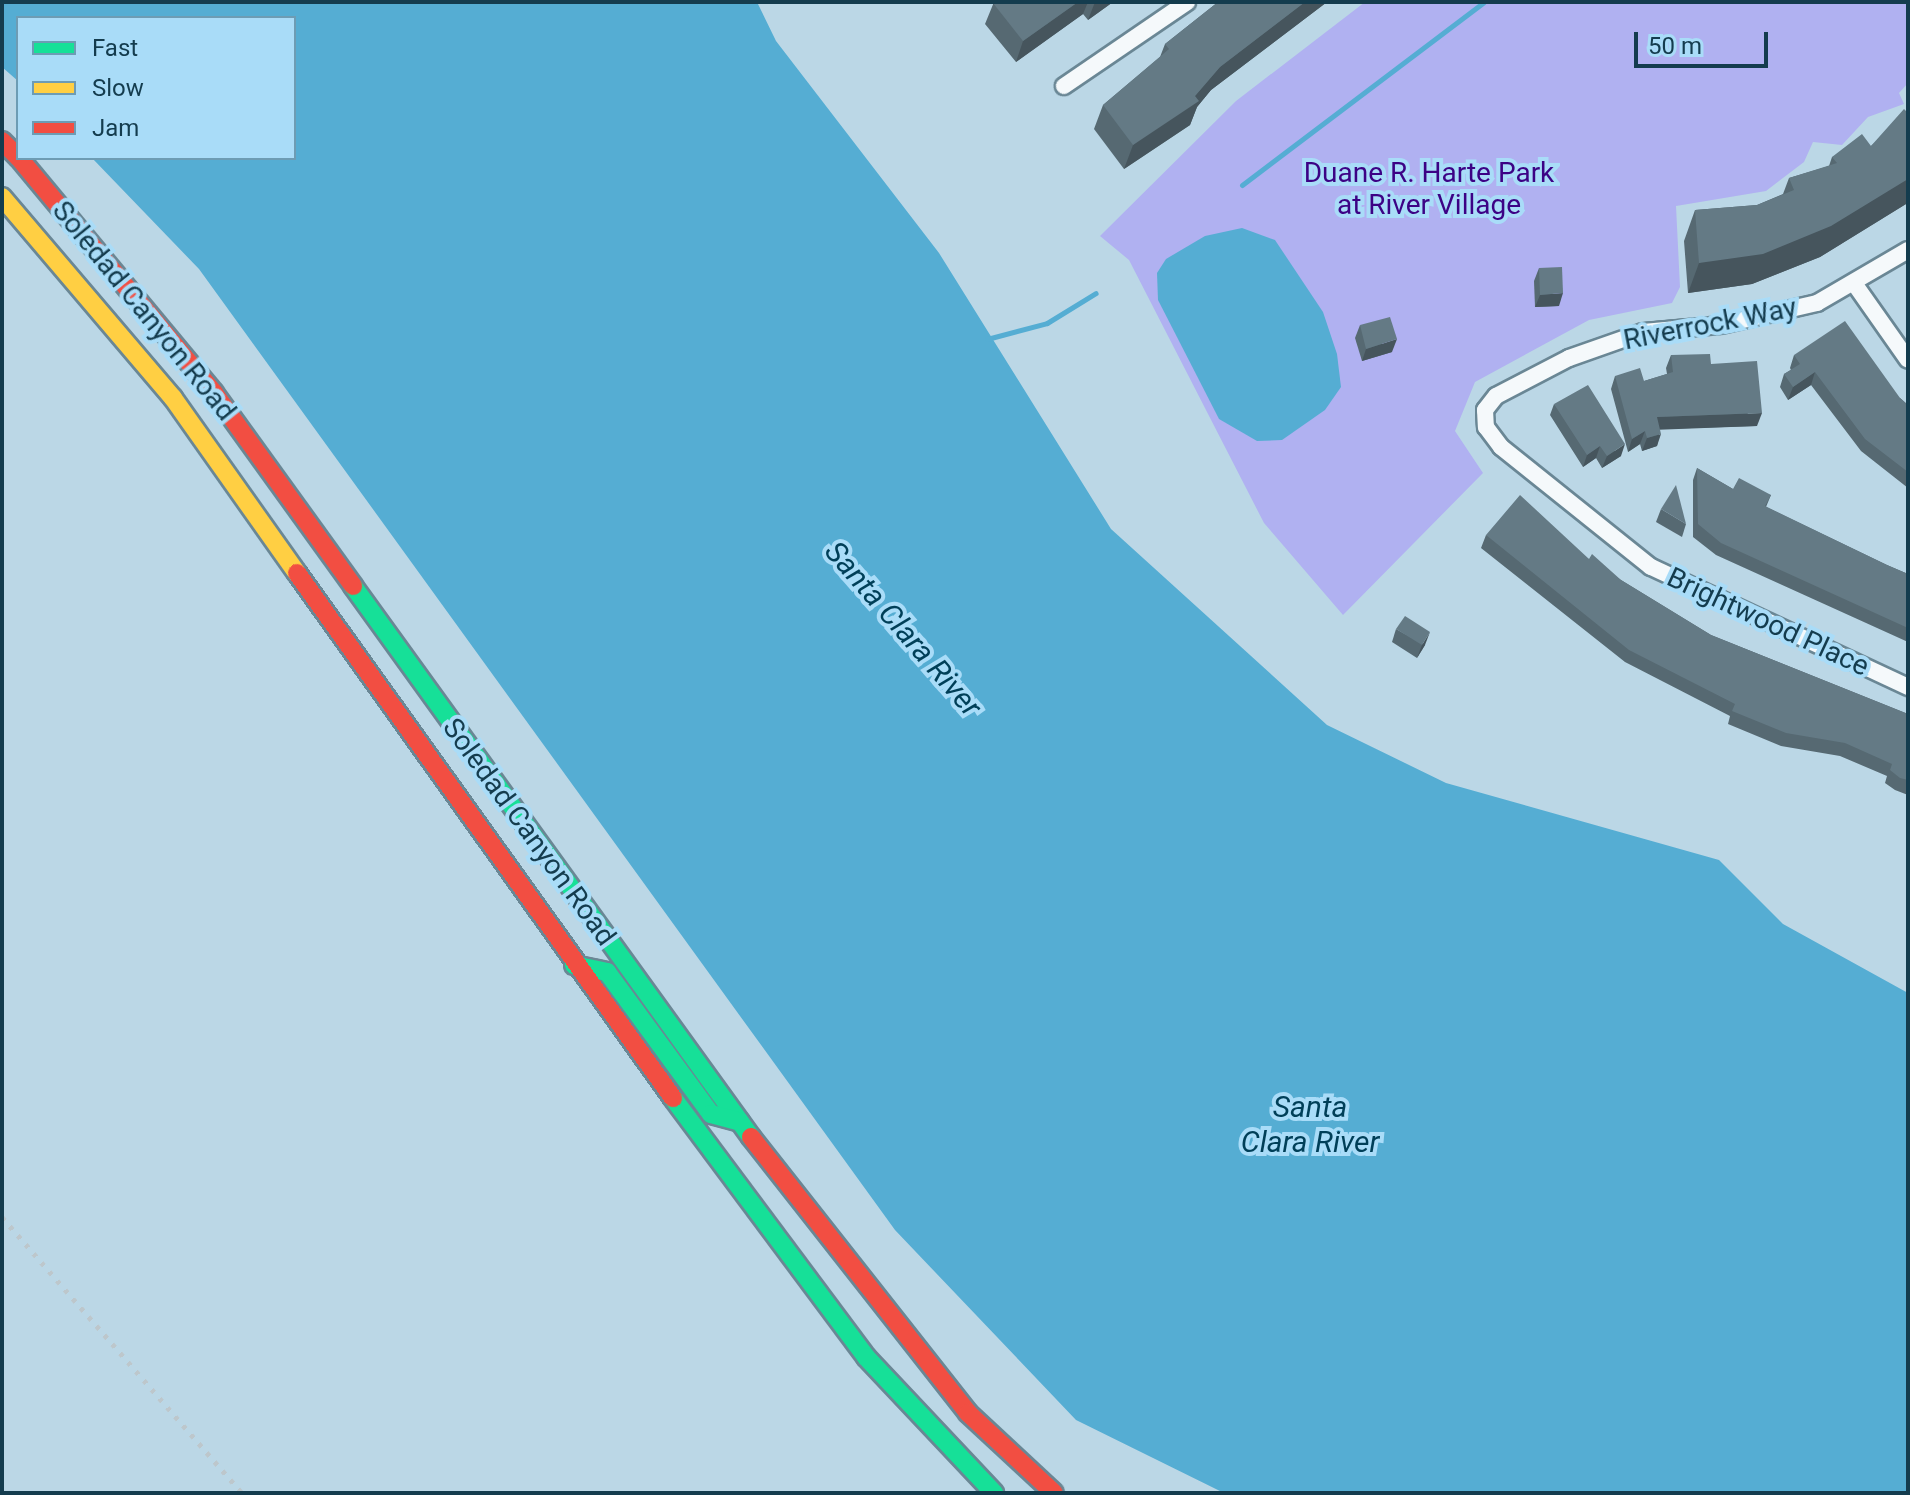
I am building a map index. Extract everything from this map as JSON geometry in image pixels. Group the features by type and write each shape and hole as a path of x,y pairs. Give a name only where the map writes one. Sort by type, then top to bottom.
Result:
{"main road":[{"name":"Soledad Canyon Road","path":"2,141 16,156"},
{"name":"Soledad Canyon Road","path":"20,160 214,393 740,1122 968,1413 1054,1493"},
{"name":"Soledad Canyon Road","path":"2,197 173,398 574,965 866,1357 994,1493"},
{"path":"62,268 94,248"},
{"path":"574,965 607,972 711,1114 740,1122"}],"street":[{"path":"1064,86 1187,2"},
{"name":"Riverrock Way","path":"1486,427 1485,410 1496,396 1569,358 1643,332 1773,316 1856,286 1908,250"},
{"path":"1856,286 1908,360"},
{"name":"Brightwood Place","path":"1486,427 1501,447 1651,567 1908,687"}],"green space":[{"name":"Duane R. Harte Park at River Village","path":"1365,2 1908,2 1908,83 1899,93 1904,104 1868,117 1842,145 1813,142 1804,162 1766,191 1676,206 1680,287 1672,303 1589,320 1475,382 1455,431 1483,473 1343,615 1264,523 1129,260 1100,236 1236,101"}],"water":[{"name":"Santa Clara River","path":"2,2 757,2 776,41 939,253 1111,529 1327,725 1446,783 1719,860 1783,924 1908,993 1908,1493 1224,1493 1076,1420 895,1230 199,269 94,160 296,160 296,16 16,16 16,79 2,67"},
{"path":"1242,228 1275,240 1323,312 1337,354 1341,387 1325,410 1282,440 1257,441 1219,419 1158,300 1157,273 1166,259 1205,236"}],"building":[{"path":"994,2 1078,2 1023,41"},
{"path":"1218,2 1305,2 1220,67 1195,96 1199,101 1133,145 1103,105 1169,49 1165,44"},
{"path":"1904,109 1908,113 1908,179 1831,226 1763,254 1699,263 1695,210 1757,205 1794,190 1789,178 1837,163 1832,157 1862,134 1871,146"},
{"path":"1562,267 1563,293 1540,295 1539,268"},
{"path":"1390,317 1397,339 1366,349 1360,325"},
{"path":"1845,321 1908,405 1908,472 1865,439 1815,372 1793,387 1784,374 1800,364 1794,355"},
{"path":"1710,354 1711,364 1757,361 1762,413 1657,417 1661,434 1647,438 1645,431 1632,439 1615,376 1640,368 1644,381 1673,372 1671,355"},
{"path":"1588,385 1625,444 1607,456 1600,446 1587,455 1554,404"},
{"path":"1697,468 1733,489 1739,478 1771,495 1765,506 1908,574 1908,628 1721,543 1698,524"},
{"path":"1676,485 1686,524 1661,509"},
{"path":"1520,495 1589,559 1592,554 1621,580 1711,635 1908,714 1908,780 1890,770 1892,764 1845,743 1786,733 1732,711 1735,704 1629,650 1486,535"},
{"path":"1405,616 1430,632 1422,645 1396,629"}],"waterway":[{"path":"1242,185 1484,2"},
{"path":"987,339 1047,323 1096,293"}],"railway":[{"path":"2,1217 242,1493"}],"traffic: fast":[{"path":"353,586 751,1137"},
{"path":"574,965 607,972 711,1114 740,1122"},
{"path":"673,1098 866,1357 994,1493"}],"traffic: slow":[{"path":"2,197 173,398 297,573"}],"traffic: jam":[{"path":"2,141 16,155"},
{"path":"21,160 214,393 353,586"},
{"path":"297,573 673,1098"},
{"path":"751,1137 968,1413 1054,1493"}]}
